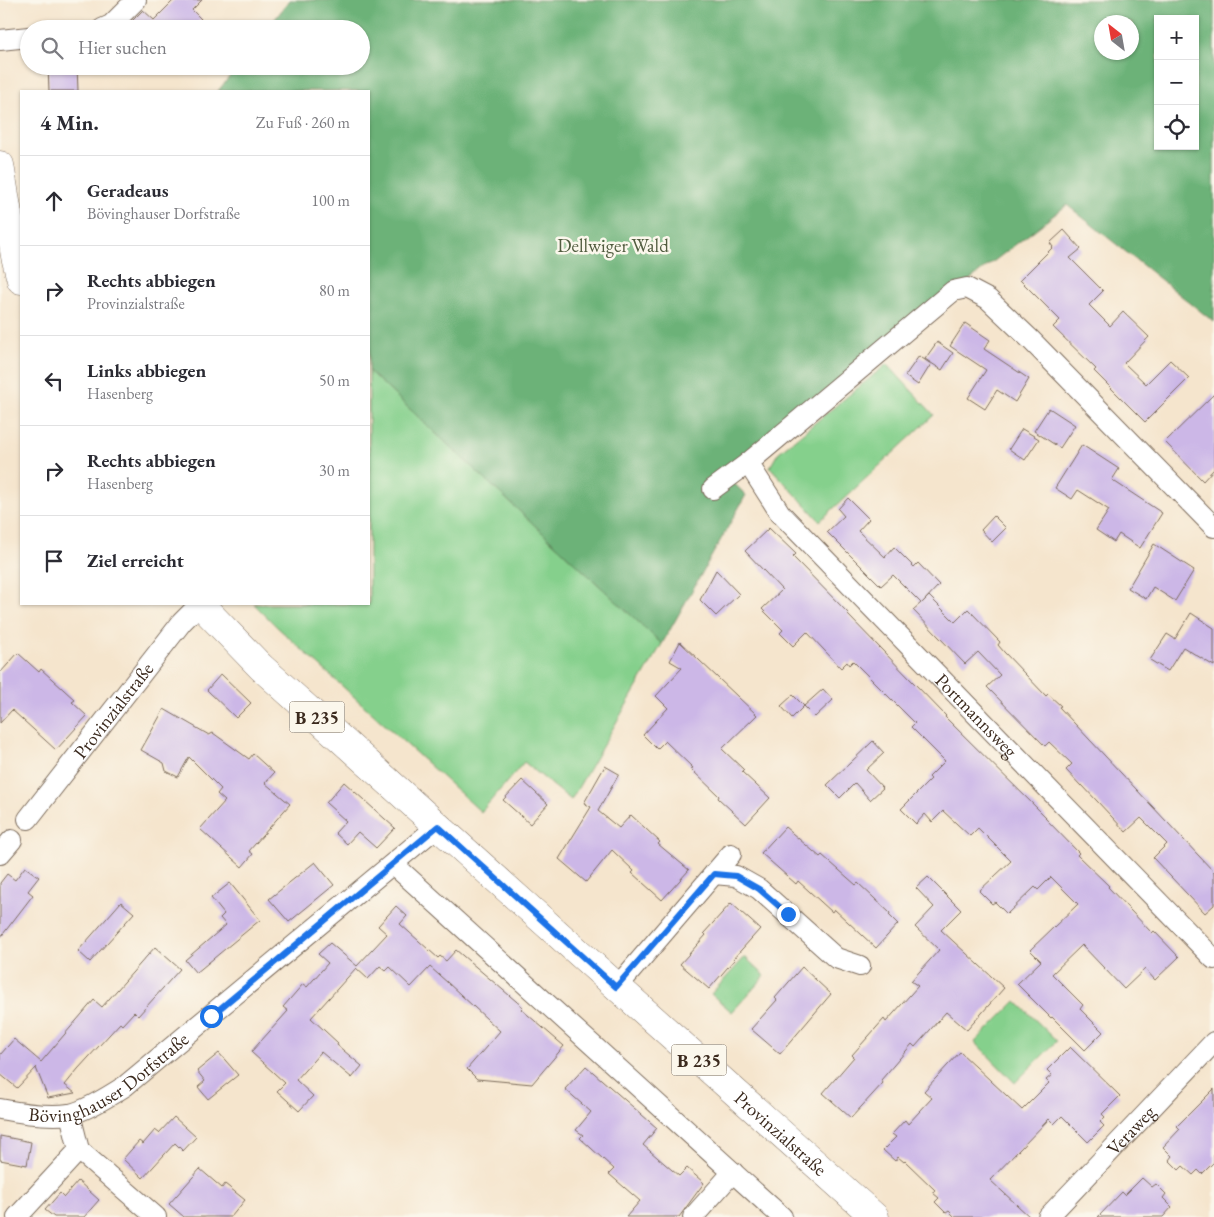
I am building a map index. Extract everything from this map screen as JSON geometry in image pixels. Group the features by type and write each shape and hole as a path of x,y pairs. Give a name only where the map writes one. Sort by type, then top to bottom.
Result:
{"main road":[{"path":"0,165 20,276"},
{"name":"Provinzialstraße","path":"201,605 261,667 875,1217"}],"street":[{"path":"116,20 136,0"},
{"path":"0,40 20,38"},
{"path":"713,489 748,463 952,291 967,288 988,299 1030,339 1214,527"},
{"name":"Portmannsweg","path":"748,463 780,513 1214,960"},
{"name":"Provinzialstraße","path":"28,819 182,622 199,605"},
{"name":"Bövinghauser Dorfstraße","path":"0,1109 27,1114 70,1114 97,1102 125,1086 438,826"},
{"path":"616,987 731,854"},
{"path":"393,864 782,1217"},
{"path":"714,874 736,876 759,889 836,958 860,966"},
{"name":"Veraweg","path":"1048,1217 1214,1042"},
{"path":"70,1114 79,1150 156,1217"},
{"path":"17,1217 79,1150"},
{"path":"693,1217 733,1172"}],"green space":[{"name":"Dellwiger Wald","path":"290,0 1214,0 1214,322 1067,205 721,471 746,495 662,644 370,372 370,90 219,90 231,75 370,75 370,20 274,20"},
{"path":"887,364 934,415 820,521 770,467 778,453"},
{"path":"370,372 662,644 571,800 524,762 481,812 255,605 370,605"},
{"path":"745,957 765,976 732,1012 711,994"},
{"path":"1016,1001 1057,1041 1015,1083 975,1042"}],"building":[{"path":"174,0 202,0 192,10 200,20 154,20"},
{"path":"143,10 154,20 133,20"},
{"path":"48,75 77,75 78,90 49,90"},
{"path":"1064,230 1081,249 1070,258 1103,291 1089,305 1110,326 1123,312 1149,337 1124,363 1146,384 1170,360 1189,378 1145,422 1094,371 1096,369 1053,327 1060,320 1020,280 1053,247 1050,243"},
{"path":"965,323 990,340 984,349 1029,379 1015,402 997,390 985,409 968,398 986,370 950,346"},
{"path":"937,342 953,353 942,370 925,359"},
{"path":"919,356 931,364 918,385 905,376"},
{"path":"1214,394 1214,469 1203,481 1165,442"},
{"path":"1049,408 1075,425 1060,448 1034,431"},
{"path":"1022,429 1039,439 1025,460 1009,449"},
{"path":"1082,445 1119,469 1112,480 1162,513 1140,548 1119,534 1114,542 1096,530 1109,510 1078,490 1072,499 1055,488"},
{"path":"848,498 869,519 858,531 885,557 894,547 914,567 918,563 939,585 922,603 929,596 955,622 968,609 1000,642 998,645 1004,652 1046,696 1048,694 1061,706 1059,707 1214,872 1214,905 1205,913 1153,858 1167,844 1141,818 1126,832 1066,770 1072,764 1049,742 1045,746 987,687 1000,675 978,652 965,664 913,610 921,603 893,575 881,586 827,532 844,516 838,509"},
{"path":"994,516 1006,528 992,542 981,530"},
{"path":"769,528 796,554 793,557 945,717 1046,817 1079,853 1077,855 1109,886 1152,933 1154,931 1179,957 1155,980 1145,969 1124,989 1082,945 1052,974 1083,1005 1080,1009 1103,1032 1085,1050 1017,984 1041,961 1030,950 1078,904 1051,877 1038,890 1035,887 1007,914 995,902 992,904 979,891 1011,861 978,828 970,836 943,811 932,822 925,814 916,824 901,809 931,779 929,777 945,761 911,727 915,723 853,661 849,665 847,662 841,668 807,632 793,646 780,633 783,630 762,609 782,590 745,551"},
{"path":"1154,544 1194,570 1175,601 1153,587 1146,599 1128,588"},
{"path":"716,570 739,594 716,616 700,600"},
{"path":"1191,613 1214,628 1214,666 1183,647 1168,671 1150,660 1167,634 1175,639"},
{"path":"680,642 757,715 722,749 744,770 742,772 770,798 746,824 718,798 719,796 691,769 693,768 665,741 657,749 643,735 668,708 656,696 682,668 670,661"},
{"path":"18,653 39,672 41,669 75,700 72,702 87,716 56,750 12,710 0,723 0,673"},
{"path":"221,674 251,703 236,718 207,690"},
{"path":"823,689 833,700 815,717 804,706"},
{"path":"793,695 804,706 792,718 781,706"},
{"path":"164,709 209,735 213,733 249,759 253,754 274,773 265,783 290,804 249,851 253,854 242,867 200,829 225,801 217,794 221,789 189,757 178,777 166,771 164,763 141,750"},
{"path":"873,741 884,753 866,770 883,788 870,800 855,783 840,798 827,785"},
{"path":"605,766 619,774 598,811 619,828 631,815 660,842 658,844 689,870 662,900 632,873 634,871 612,850 586,882 559,859 591,807 584,803"},
{"path":"522,780 548,804 530,824 503,800"},
{"path":"344,782 395,828 376,848 358,832 347,844 335,833 346,821 326,803"},
{"path":"785,827 820,857 822,855 856,885 858,883 890,913 889,915 898,924 876,948 834,909 832,912 798,881 796,884 761,853"},
{"path":"315,862 334,885 289,922 269,899"},
{"path":"25,867 39,877 28,891 33,895 0,938 0,883 7,874 15,880"},
{"path":"928,877 961,910 941,930 1004,988 967,1030 946,1012 915,1047 912,1044 881,1080 883,1083 851,1118 823,1093 854,1057 852,1055 884,1019 886,1022 918,986 911,981 939,950 915,927 934,907 916,888"},
{"path":"230,883 260,920 196,973 185,960 226,925 220,918 224,914 211,898"},
{"path":"121,902 134,913 90,962 78,951"},
{"path":"731,903 760,929 709,989 680,964"},
{"path":"396,906 407,916 400,924 438,958 440,956 446,961 456,950 523,1007 521,1009 564,1046 532,1084 477,1079 467,1069 500,1031 448,983 430,967 411,987 390,967 386,971 380,966 368,979 356,968 311,1018 338,1043 337,1045 362,1066 352,1078 321,1052 296,1080 313,1096 299,1111 277,1091 285,1083 251,1052 288,1011 283,1007 303,984 307,987 328,963 318,954 330,943 357,966 387,934 378,926"},
{"path":"155,947 180,969 138,1016 134,1012 122,1025 120,1023 78,1069 65,1085 75,1093 48,1098 36,1068 17,1088 0,1074 0,1055 14,1039 41,1062 94,1000 102,1007"},
{"path":"802,967 831,994 780,1054 751,1029 777,1000 775,998"},
{"path":"1070,1047 1120,1096 1102,1114 1105,1117 1100,1122 1104,1126 1088,1142 1062,1116 1054,1124 1049,1119 990,1180 1030,1217 955,1217 949,1211 946,1213 935,1202 939,1198 933,1193 935,1190 905,1161 898,1157 895,1161 883,1150 896,1137 892,1134 905,1120 908,1124 932,1098 924,1091 960,1052 1022,1110 1049,1083 1046,1080 1052,1075 1047,1070"},
{"path":"219,1053 238,1075 208,1099 198,1087 205,1081 197,1071"},
{"path":"586,1066 657,1128 643,1145 679,1176 687,1168 704,1183 679,1217 626,1217 640,1201 609,1174 614,1169 580,1138 583,1135 576,1130 591,1112 565,1089"},
{"path":"1214,1089 1214,1162 1202,1174 1198,1170 1193,1175 1183,1166 1179,1170 1169,1160 1172,1156 1163,1147 1180,1129 1177,1126"},
{"path":"174,1117 196,1137 183,1151 175,1143 143,1178 123,1159 139,1141 143,1144 155,1130 159,1133"},
{"path":"0,1136 31,1142 27,1165 0,1160"},
{"path":"200,1169 222,1188 225,1184 245,1200 231,1217 184,1217 169,1204"},
{"path":"1142,1178 1152,1187 1156,1184 1166,1194 1163,1198 1172,1207 1163,1217 1098,1217 1122,1192 1125,1195"},
{"path":"78,1181 99,1200 84,1217 54,1217 45,1210 60,1193 64,1197"}],"route":[{"path":"211,1016 438,826 594,965 616,987 714,874 736,876 759,889 788,914"}]}
